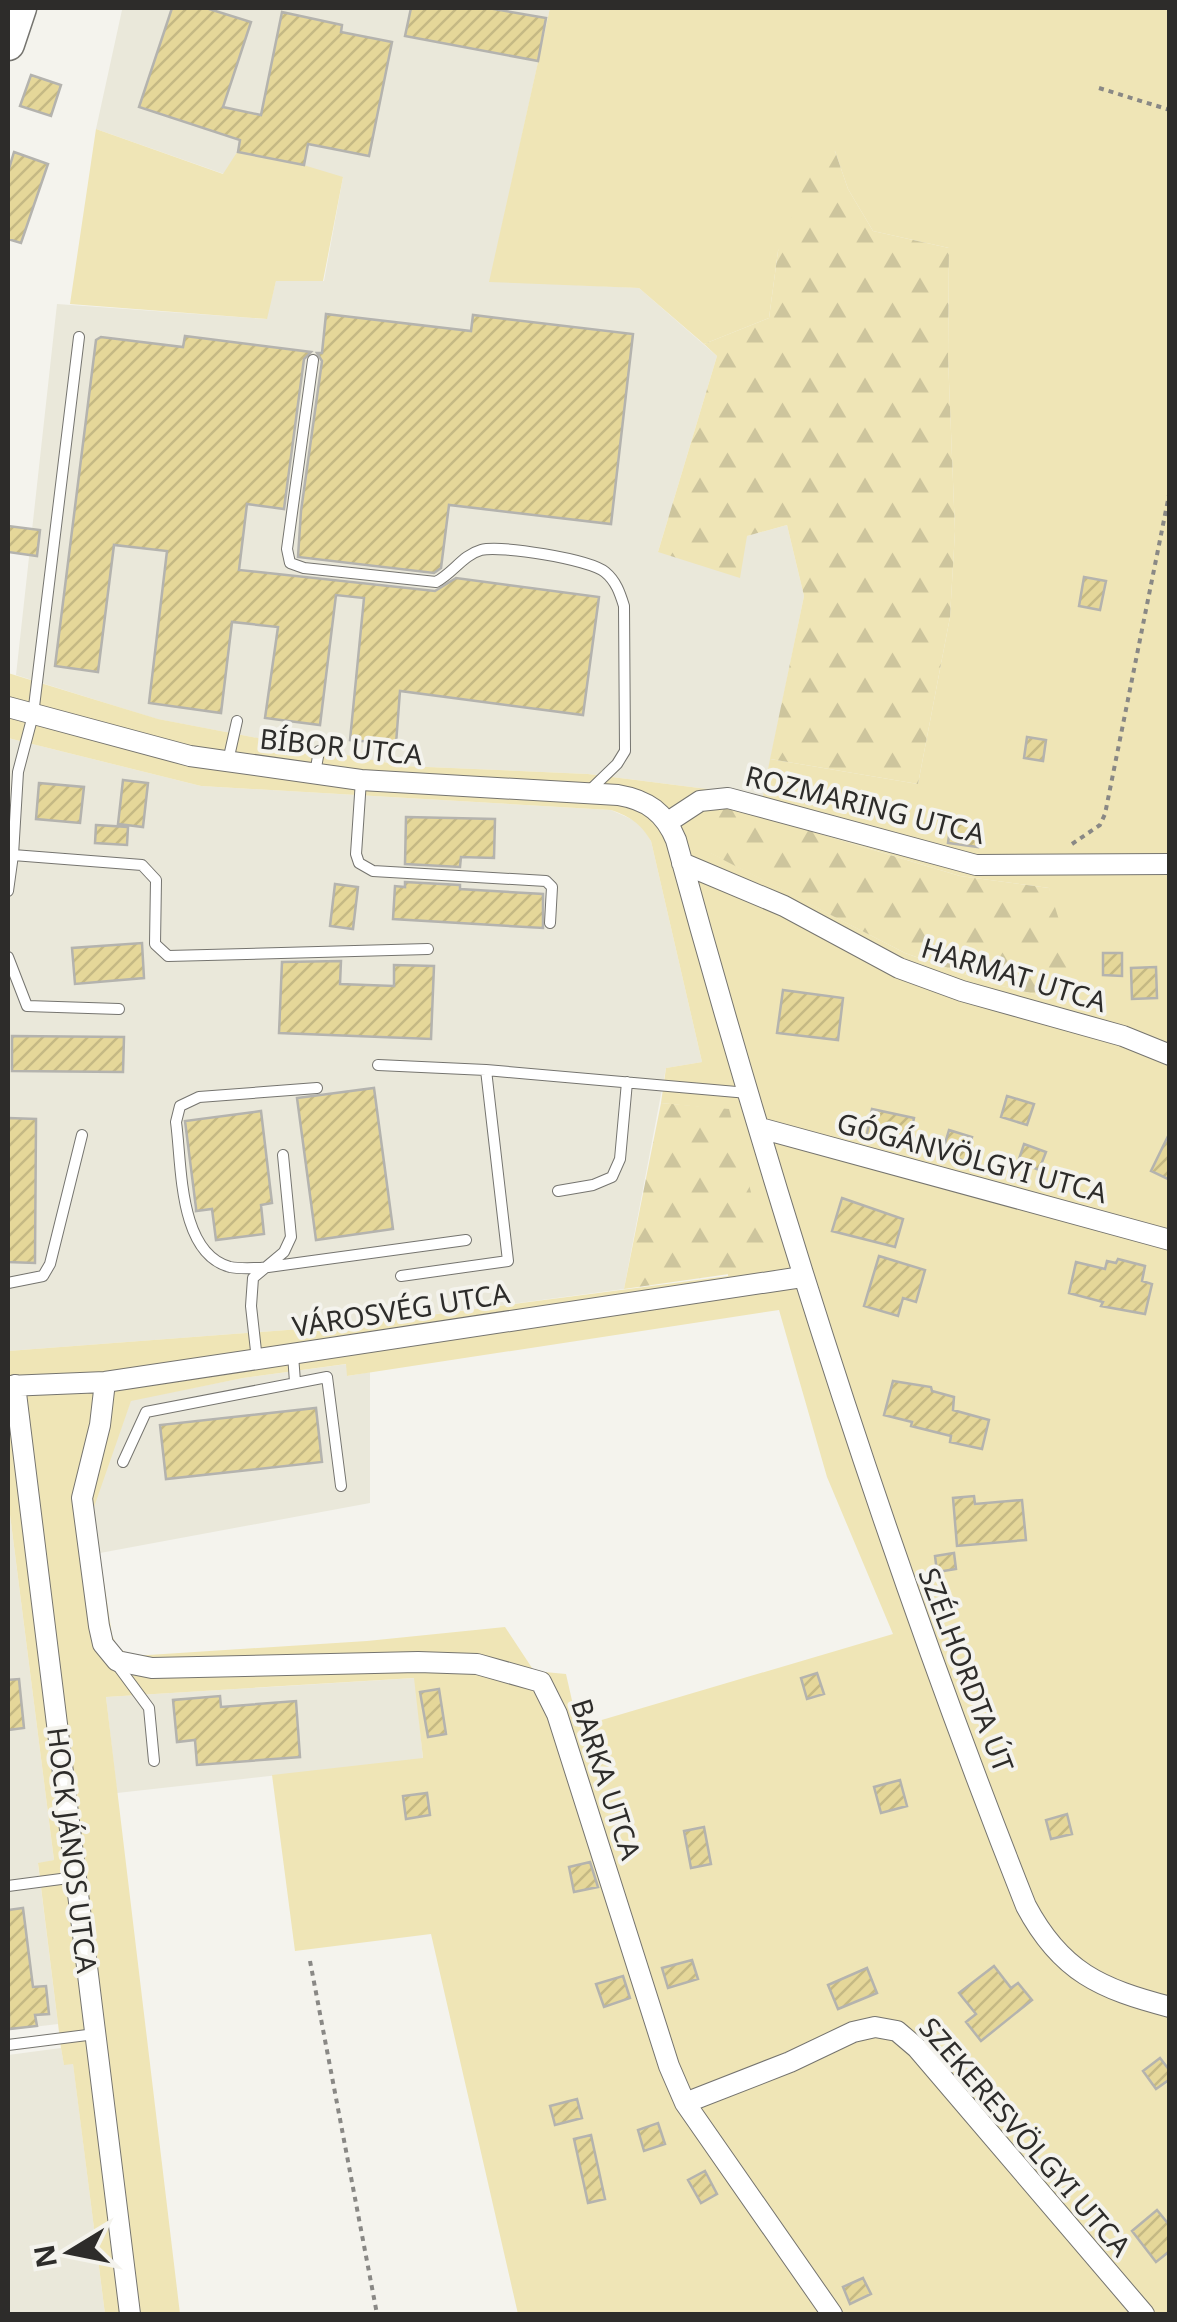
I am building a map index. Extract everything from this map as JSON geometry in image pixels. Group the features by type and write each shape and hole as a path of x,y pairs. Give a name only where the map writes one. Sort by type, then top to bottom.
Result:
{"main road":[{"path":"8,44 20,8"}],"street":[{"name":"BÍBOR UTCA","path":"8,707 176,753 361,780 413,774 588,792 640,801 656,809 668,822"},
{"name":"ROZMARING UTCA","path":"668,822 700,801 728,798 976,865 1170,864"},
{"path":"668,822 802,1277"},
{"name":"HARMAT UTCA","path":"682,863 784,906 898,968 962,991 1123,1036 1170,1055"},
{"name":"GÓGÁNVÖLGYI UTCA","path":"760,1128 1170,1240"},
{"name":"VÁROSVÉG UTCA","path":"11,1385 104,1382 802,1277"},
{"name":"SZÉLHORDTA ÚT","path":"802,1277 881,1520 1026,1906 1042,1936 1073,1968 1120,1994 1170,2007"},
{"path":"104,1382 100,1425 82,1498 99,1626 108,1653"},
{"name":"HOCK JÁNOS UTCA","path":"11,1385 130,2314"},
{"name":"BARKA UTCA","path":"108,1653 130,1666 152,1668 478,1664 541,1682 557,1714 669,2066 685,2102 832,2314"},
{"name":"SZEKERESVÖLGYI UTCA","path":"685,2102 790,2062 853,2032 875,2027 897,2031 918,2048 1144,2314"}],"lane":[{"path":"8,891 18,772 33,715 79,337"},
{"path":"313,360 288,548 290,563 304,568 436,582 455,571 467,555 486,548 581,560 604,570 619,588 624,606 624,751 617,764 588,792"},
{"path":"228,762 238,720"},
{"path":"315,774 319,751"},
{"path":"361,780 356,854 364,867 372,871 546,881 552,887 550,923"},
{"path":"13,855 142,865 156,880 155,944 168,956 428,948"},
{"path":"8,957 27,1006 120,1009"},
{"path":"378,1065 486,1070 749,1093"},
{"path":"401,1276 508,1261 486,1070"},
{"path":"558,1191 612,1177 620,1159 627,1082"},
{"path":"318,1088 199,1097 180,1106 176,1122 189,1221 197,1243 212,1258 230,1266 262,1268 466,1240"},
{"path":"8,1282 43,1276 50,1264 82,1134"},
{"path":"257,1360 253,1278 284,1252 291,1236 284,1156"},
{"path":"293,1355 295,1382"},
{"path":"122,1462 146,1412 327,1376 341,1486"},
{"path":"108,1653 148,1708 154,1762"},
{"path":"8,1886 76,1877"},
{"path":"8,2045 95,2034"}],"path":[{"path":"1099,88 1170,110"},
{"path":"1050,864 1083,834 1100,825 1105,814 1169,495"},
{"path":"310,1960 378,2314"}],"shaded area":[{"path":"116,8 550,8 490,281 639,288 717,356 658,552 787,525 804,596 763,796 588,774 404,766 157,719 16,675 57,304 266,319 276,281 324,281 343,177 224,174 96,129 122,10"},
{"path":"8,738 201,786 611,810 640,823 651,841 702,1062 666,1068 624,1289 354,1325 8,1351"},
{"path":"347,1364 348,1376 370,1372 370,1503 100,1553 92,1509 131,1400 243,1378"},
{"path":"8,1499 54,1860 38,1864 58,2024 8,2030"},
{"path":"415,1678 423,1759 117,1793 106,1697"},
{"path":"61,2048 64,2064 73,2063 105,2314 8,2314 8,2055"}],"green space":[{"path":"550,8 1169,8 1169,2314 518,2314 431,1934 295,1951 272,1775 423,1758 414,1678 106,1697 180,2314 105,2314 73,2064 64,2065 61,2048 38,1863 54,1860 8,1499 8,1351 354,1325 728,1276 729,1110 661,1103 666,1068 702,1062 651,841 630,818 611,810 201,786 8,738 8,673 158,719 404,766 588,774 763,796 770,759 918,784 950,617 955,531 948,357 949,248 873,231 848,189 835,151 778,251 769,318 704,344 639,288 489,282","holes":["718,803 960,876 1049,888 1062,1001 990,983 905,953 711,853","779,1310 827,1477 893,1634 578,1727 566,1674 534,1671 505,1627 367,1641 133,1656 118,1648 112,1635 93,1510 131,1401 243,1378 346,1364 347,1376"]},
{"path":"96,129 223,174 241,146 343,177 323,281 276,281 267,319 70,304"},
{"path":"835,151 848,189 873,231 949,248 948,357 955,531 950,617 918,784 770,759 804,596 787,525 747,536 740,578 658,552 717,356 704,344 769,318 778,251 813,163"},
{"path":"717,803 960,876 1049,888 1071,958 1062,1001 990,983 905,953 710,853 710,816"},
{"path":"661,1103 729,1109 771,1268 624,1289"}],"building":[{"path":"172,8 206,8 251,22 223,107 261,115 282,12 342,25 341,32 392,42 369,156 308,144 304,165 238,152 240,140 139,107"},
{"path":"411,8 488,8 546,18 538,61 405,36"},
{"path":"31,75 61,85 51,116 20,106"},
{"path":"14,152 48,164 21,243 8,239 8,172"},
{"path":"326,314 471,331 473,315 633,334 611,524 449,505 441,568 434,573 298,557 322,361 317,353 322,353"},
{"path":"185,336 311,352 304,359 284,509 247,504 239,570 435,591 456,578 599,597 583,715 400,691 396,744 350,740 364,598 336,595 320,725 265,718 278,627 232,622 221,713 149,703 167,551 114,545 98,672 55,666 96,340 101,337 183,347"},
{"path":"8,526 40,530 37,556 8,552"},
{"path":"1084,577 1106,581 1100,610 1079,606"},
{"path":"1027,737 1046,740 1043,761 1024,758"},
{"path":"123,780 148,783 143,827 118,824"},
{"path":"39,783 84,787 80,823 36,819"},
{"path":"406,817 495,819 494,858 461,857 460,867 405,864"},
{"path":"951,821 981,824 978,847 948,843"},
{"path":"96,825 128,827 127,845 95,843"},
{"path":"405,882 543,894 543,928 393,919 395,886 405,887"},
{"path":"335,884 358,887 353,929 330,926"},
{"path":"142,943 144,978 75,984 72,948"},
{"path":"1103,953 1122,953 1122,976 1103,975"},
{"path":"341,961 340,984 394,986 394,965 434,966 431,1039 279,1033 282,962"},
{"path":"1156,967 1157,998 1132,999 1131,968"},
{"path":"783,990 843,998 838,1040 777,1033"},
{"path":"12,1036 124,1037 123,1072 12,1071"},
{"path":"374,1088 393,1229 316,1240 297,1098"},
{"path":"1007,1096 1034,1104 1027,1125 1001,1117"},
{"path":"872,1109 914,1118 908,1147 866,1138"},
{"path":"261,1111 272,1203 261,1205 264,1234 216,1240 212,1209 196,1211 185,1121"},
{"path":"8,1118 36,1119 35,1263 8,1262"},
{"path":"949,1130 972,1137 965,1161 942,1154"},
{"path":"1170,1132 1170,1180 1151,1171"},
{"path":"1024,1144 1046,1152 1039,1170 1018,1162"},
{"path":"842,1198 903,1219 895,1247 832,1231"},
{"path":"879,1256 925,1270 916,1302 903,1298 898,1316 864,1306"},
{"path":"1118,1259 1145,1266 1142,1281 1152,1284 1145,1314 1101,1306 1103,1302 1069,1293 1076,1262 1105,1269 1107,1261 1116,1263"},
{"path":"893,1381 931,1387 932,1391 954,1397 953,1410 989,1420 982,1449 950,1442 951,1436 884,1415"},
{"path":"316,1408 322,1462 166,1479 160,1425"},
{"path":"974,1496 975,1504 1022,1500 1026,1540 957,1546 953,1498"},
{"path":"954,1553 956,1569 937,1572 935,1556"},
{"path":"817,1673 824,1694 807,1699 801,1678"},
{"path":"19,1679 24,1728 8,1730 8,1680"},
{"path":"439,1689 446,1734 428,1737 420,1692"},
{"path":"220,1696 221,1707 296,1701 300,1757 197,1765 195,1740 177,1742 173,1700"},
{"path":"900,1780 907,1806 881,1813 874,1787"},
{"path":"427,1793 430,1815 406,1819 403,1796"},
{"path":"1067,1814 1072,1834 1051,1839 1046,1820"},
{"path":"704,1827 711,1864 691,1868 684,1831"},
{"path":"590,1862 598,1887 574,1892 569,1867"},
{"path":"23,1908 33,1987 46,1986 49,2014 35,2015 37,2026 9,2029 8,1910"},
{"path":"692,1960 698,1979 668,1988 662,1968"},
{"path":"994,1966 1011,1988 1018,1983 1032,2000 981,2041 966,2022 976,2014 959,1993"},
{"path":"867,1968 877,1993 838,2009 828,1985"},
{"path":"623,1976 630,1998 604,2007 596,1984"},
{"path":"1160,2058 1170,2071 1170,2079 1156,2089 1143,2071"},
{"path":"577,2099 582,2118 555,2125 550,2106"},
{"path":"658,2123 665,2144 644,2151 638,2130"},
{"path":"591,2135 605,2199 588,2203 574,2139"},
{"path":"705,2171 717,2194 701,2203 688,2180"},
{"path":"1157,2210 1170,2226 1170,2251 1156,2262 1132,2231"},
{"path":"863,2278 871,2294 850,2304 843,2287"}]}
